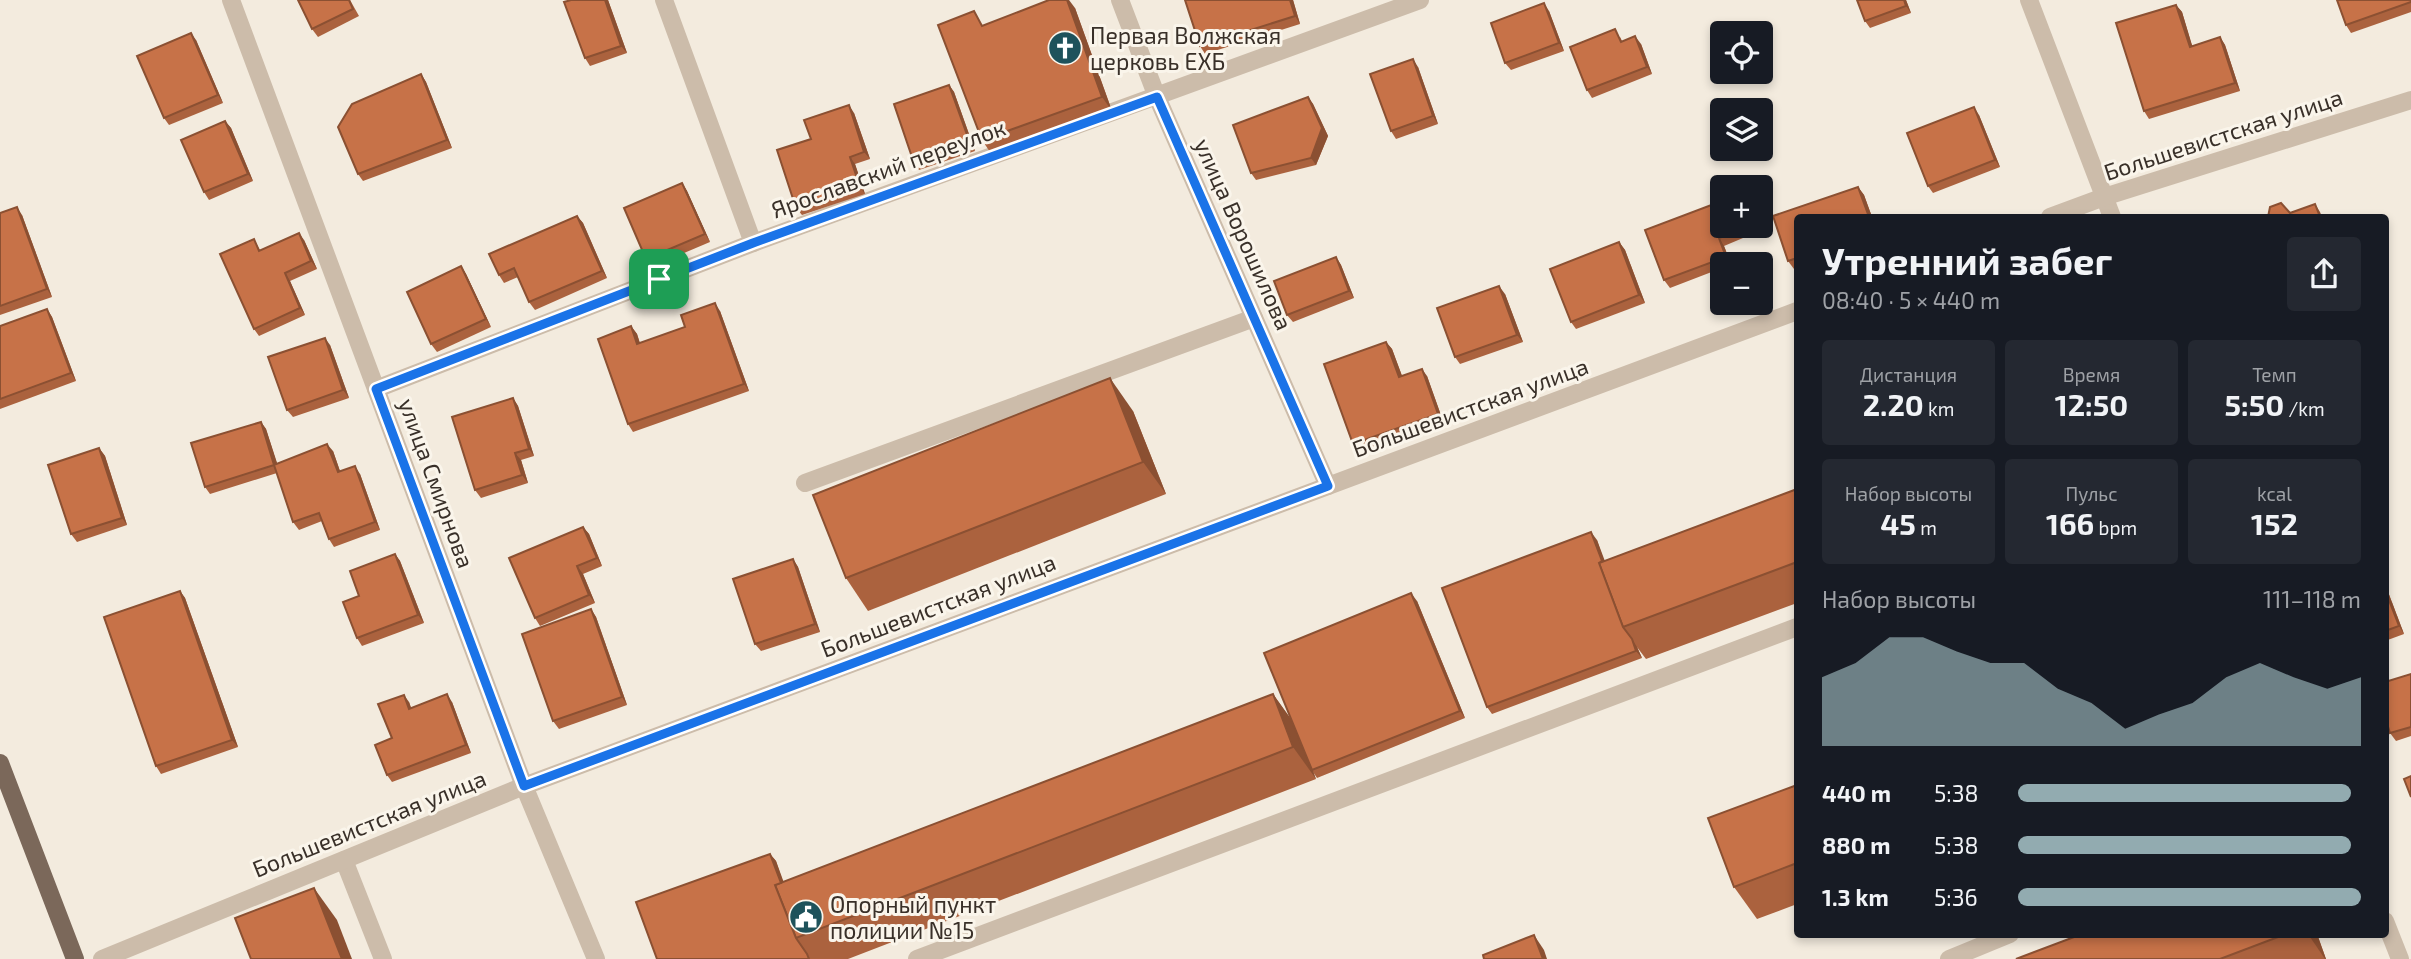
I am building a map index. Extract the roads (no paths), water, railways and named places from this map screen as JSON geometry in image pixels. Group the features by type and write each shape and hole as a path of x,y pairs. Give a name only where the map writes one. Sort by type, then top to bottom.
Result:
{"main road":[{"path":"0,763 75,959"}],"street":[{"name":"улица Смирнова","path":"231,0 524,786 596,959"},
{"path":"664,0 753,243"},
{"name":"улица Ворошилова","path":"1120,0 1157,97 1328,486"},
{"name":"Ярославский переулок","path":"376,389 753,243 1420,0"},
{"path":"2029,0 2111,214"},
{"name":"Большевистская улица","path":"2058,214 2411,100"},
{"name":"Большевистская улица","path":"102,959 524,786 1794,312"},
{"path":"805,483 1254,318"},
{"path":"917,959 1794,628"},
{"path":"344,860 383,959"},
{"path":"2389,931 2400,959"},
{"path":"1949,959 2000,938"}],"place":[{"name":"Первая Волжская церковь ЕХБ","path":"1065,48"},
{"name":"Опорный пункт полиции №15","path":"806,917"}]}
